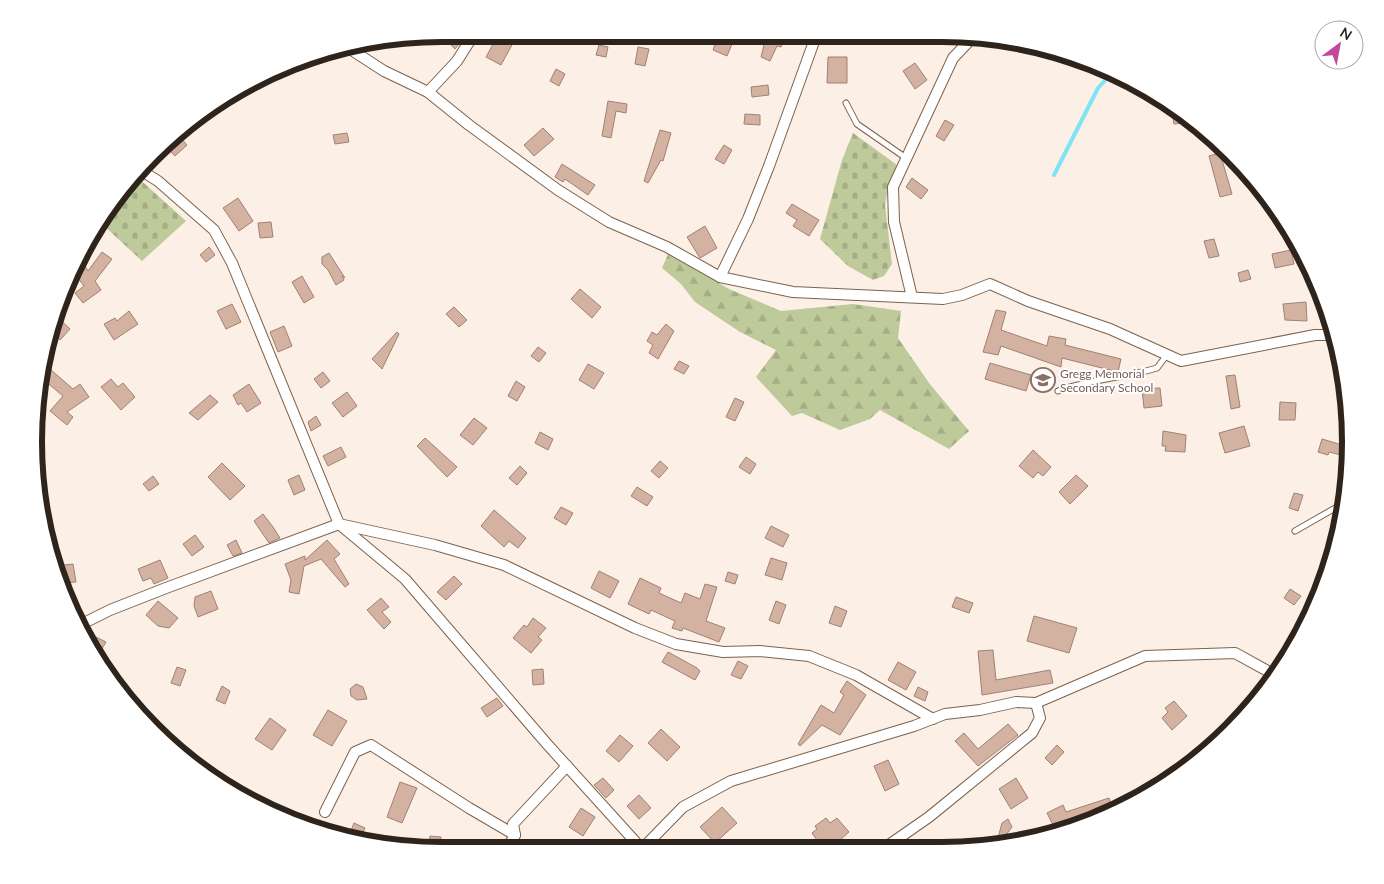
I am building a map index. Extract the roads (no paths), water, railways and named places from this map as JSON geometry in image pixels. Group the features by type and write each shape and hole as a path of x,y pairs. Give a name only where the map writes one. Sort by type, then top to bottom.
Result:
{"street":[{"path":"428,92 457,61 469,42"},
{"path":"720,276 769,166 814,42"},
{"path":"912,297 894,222 893,187 953,58 967,43"},
{"path":"355,52 384,71 428,92 469,126 558,190 609,222 667,247 720,276 793,292 943,299 962,295 990,284 1028,300 1110,329 1166,356 1182,361 1327,335"},
{"path":"147,174 158,181 214,230 232,263 339,524 405,578 567,766 637,842"},
{"path":"86,622 110,610 166,588 339,524 436,545 504,564 635,628 676,644 723,652 760,651 808,656 856,675 933,719"},
{"path":"648,842 683,808 731,781 946,714 980,710 1016,702 1036,703 1145,656 1235,653 1269,671"},
{"path":"893,842 930,817 1032,733 1040,718 1036,703"},
{"path":"325,812 355,752 371,745 515,835"},
{"path":"511,842 515,835 514,824 567,766"}],"lane":[{"path":"846,103 857,124 906,158"},
{"path":"1058,391 1076,384 1110,379 1157,368 1166,356"},
{"path":"1295,531 1336,508"}],"waterway":[{"path":"1054,175 1098,88 1107,78"}],"place":[{"name":"Gregg Memorial Secondary School","path":"1043,380"}]}
